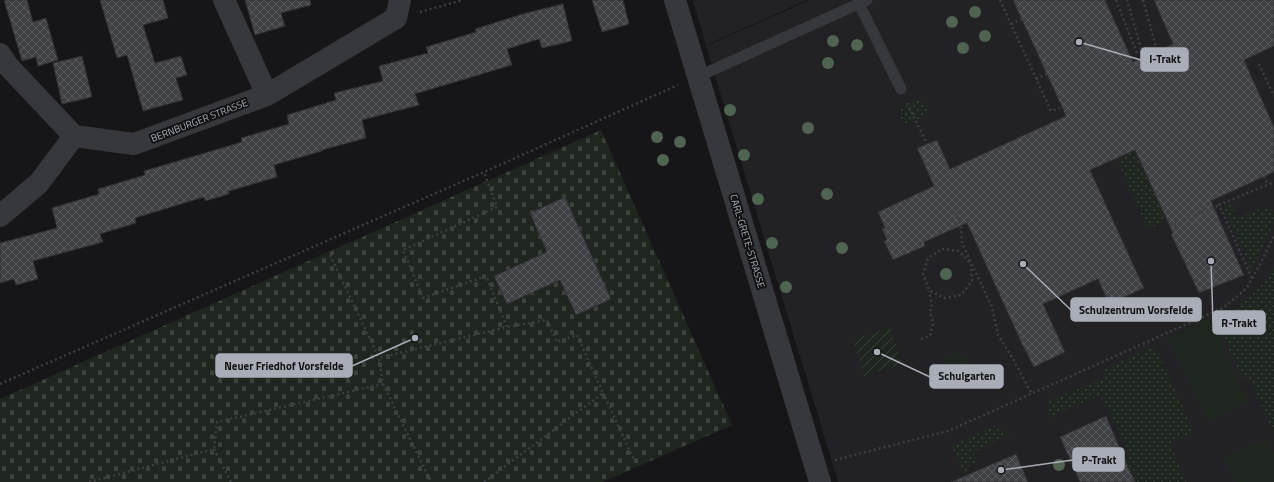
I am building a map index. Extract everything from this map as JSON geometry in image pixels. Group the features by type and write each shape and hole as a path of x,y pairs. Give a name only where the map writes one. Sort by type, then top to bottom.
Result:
{"street":[{"path":"224,0 267,95"},
{"name":"CARL-GRETE-STRASSE","path":"675,0 818,474"},
{"name":"BERNBURGER STRASSE","path":"74,136 134,144 267,95 398,9"},
{"path":"0,54 8,66 74,136 38,183 0,216"}],"lane":[{"path":"697,76 863,2 901,89"}],"path":[{"path":"398,9 463,0"},
{"path":"1000,0 1051,111 1062,107"},
{"path":"1116,0 1137,53 1142,52 1128,0"},
{"path":"1143,0 1157,51"},
{"path":"1011,24 1022,19"},
{"path":"1259,64 1274,96"},
{"path":"1036,79 1047,74"},
{"path":"0,384 484,172 697,76"},
{"path":"901,89 927,144"},
{"path":"484,172 497,206 403,250 423,298 486,276 507,327"},
{"path":"1264,176 1268,185"},
{"path":"1170,227 1274,182"},
{"path":"1219,205 1252,278"},
{"path":"1200,206 1203,212"},
{"path":"956,212 961,226 962,243 992,307 998,335 1032,394"},
{"path":"818,474 948,431 1223,308 1246,289 1263,259 1274,235"},
{"path":"921,339 930,336 933,324 930,312 932,304 923,274 928,258 942,249 959,251 971,264 972,281 961,295 944,298 929,290"},
{"path":"330,255 379,358 383,384 431,482"},
{"path":"379,358 507,327 547,320 557,342 577,335 634,460"},
{"path":"231,482 214,449 216,422 383,384"},
{"path":"484,482 603,393"},
{"path":"89,482 214,449"}],"shaded area":[{"path":"693,0 807,0 706,45"},
{"path":"810,0 1274,0 1274,482 838,482 706,46"}],"green space":[{"path":"918,100 924,102 928,106 926,113 917,120 906,123 900,116 901,108"},
{"path":"601,130 732,425 603,482 0,482 0,399"},
{"path":"1135,150 1167,221 1148,229 1116,158"},
{"path":"1231,202 1237,217 1266,207 1274,211 1274,222 1252,271 1223,206"},
{"path":"1274,267 1274,433 1248,376 1242,378 1215,319 1239,305 1261,286"},
{"path":"1209,318 1248,402 1207,422 1167,337"},
{"path":"890,327 902,364 864,376 853,340"},
{"path":"1155,346 1194,432 1170,443 1186,482 1135,482 1124,458 1130,455 1101,395 1048,418 1049,401 1106,377 1103,370"},
{"path":"955,353 964,357 968,366 964,375 955,379 946,375 942,366 946,357"},
{"path":"995,426 1010,434 973,453 978,462 966,468 972,482 968,482 952,446"},
{"path":"1268,439 1274,452 1274,482 1235,482 1224,457"}],"building":[{"path":"4,0 27,0 33,22 46,18 58,60 38,66 36,57 22,61"},
{"path":"100,0 163,0 168,18 143,25 155,63 181,56 187,75 176,78 183,100 143,111 127,55 117,58"},
{"path":"245,0 310,0 311,5 281,13 285,26 255,35"},
{"path":"592,0 623,0 629,24 602,32"},
{"path":"1013,0 1105,0 1133,62 1173,44 1154,0 1274,0 1274,46 1244,60 1274,127 1274,172 1211,201 1244,275 1199,293 1171,234 1173,233 1135,150 1090,170 1144,288 1109,304 1098,279 1043,304 1065,352 1034,367 967,223 924,242 925,246 893,260 884,241 887,240 882,229 885,228 878,212 934,186 917,148 937,140 950,169 1066,116"},
{"path":"563,4 572,41 542,48 539,39 507,49 512,65 415,94 419,105 362,120 366,138 274,165 277,177 229,191 229,194 205,201 204,197 135,218 136,223 100,234 103,242 33,261 38,279 16,285 14,279 0,283 0,243 57,228 52,208 99,194 98,189 145,175 144,171 242,142 241,138 289,124 287,115 336,100 334,93 383,81 379,66 428,53 426,47 476,32 475,29 526,13"},
{"path":"82,56 92,97 62,104 53,63"},
{"path":"565,197 611,299 576,315 560,280 507,304 494,276 547,252 530,213"},
{"path":"1106,416 1135,482 1080,482 1060,437"},
{"path":"1016,454 1028,482 951,482 990,465"}],"place":[{"name":"I-Trakt","path":"1079,42"},
{"name":"R-Trakt","path":"1211,261"},
{"name":"Schulzentrum Vorsfelde","path":"1023,264"},
{"name":"Neuer Friedhof Vorsfelde","path":"415,338"},
{"name":"Schulgarten","path":"877,352"},
{"name":"P-Trakt","path":"1001,470"}]}
